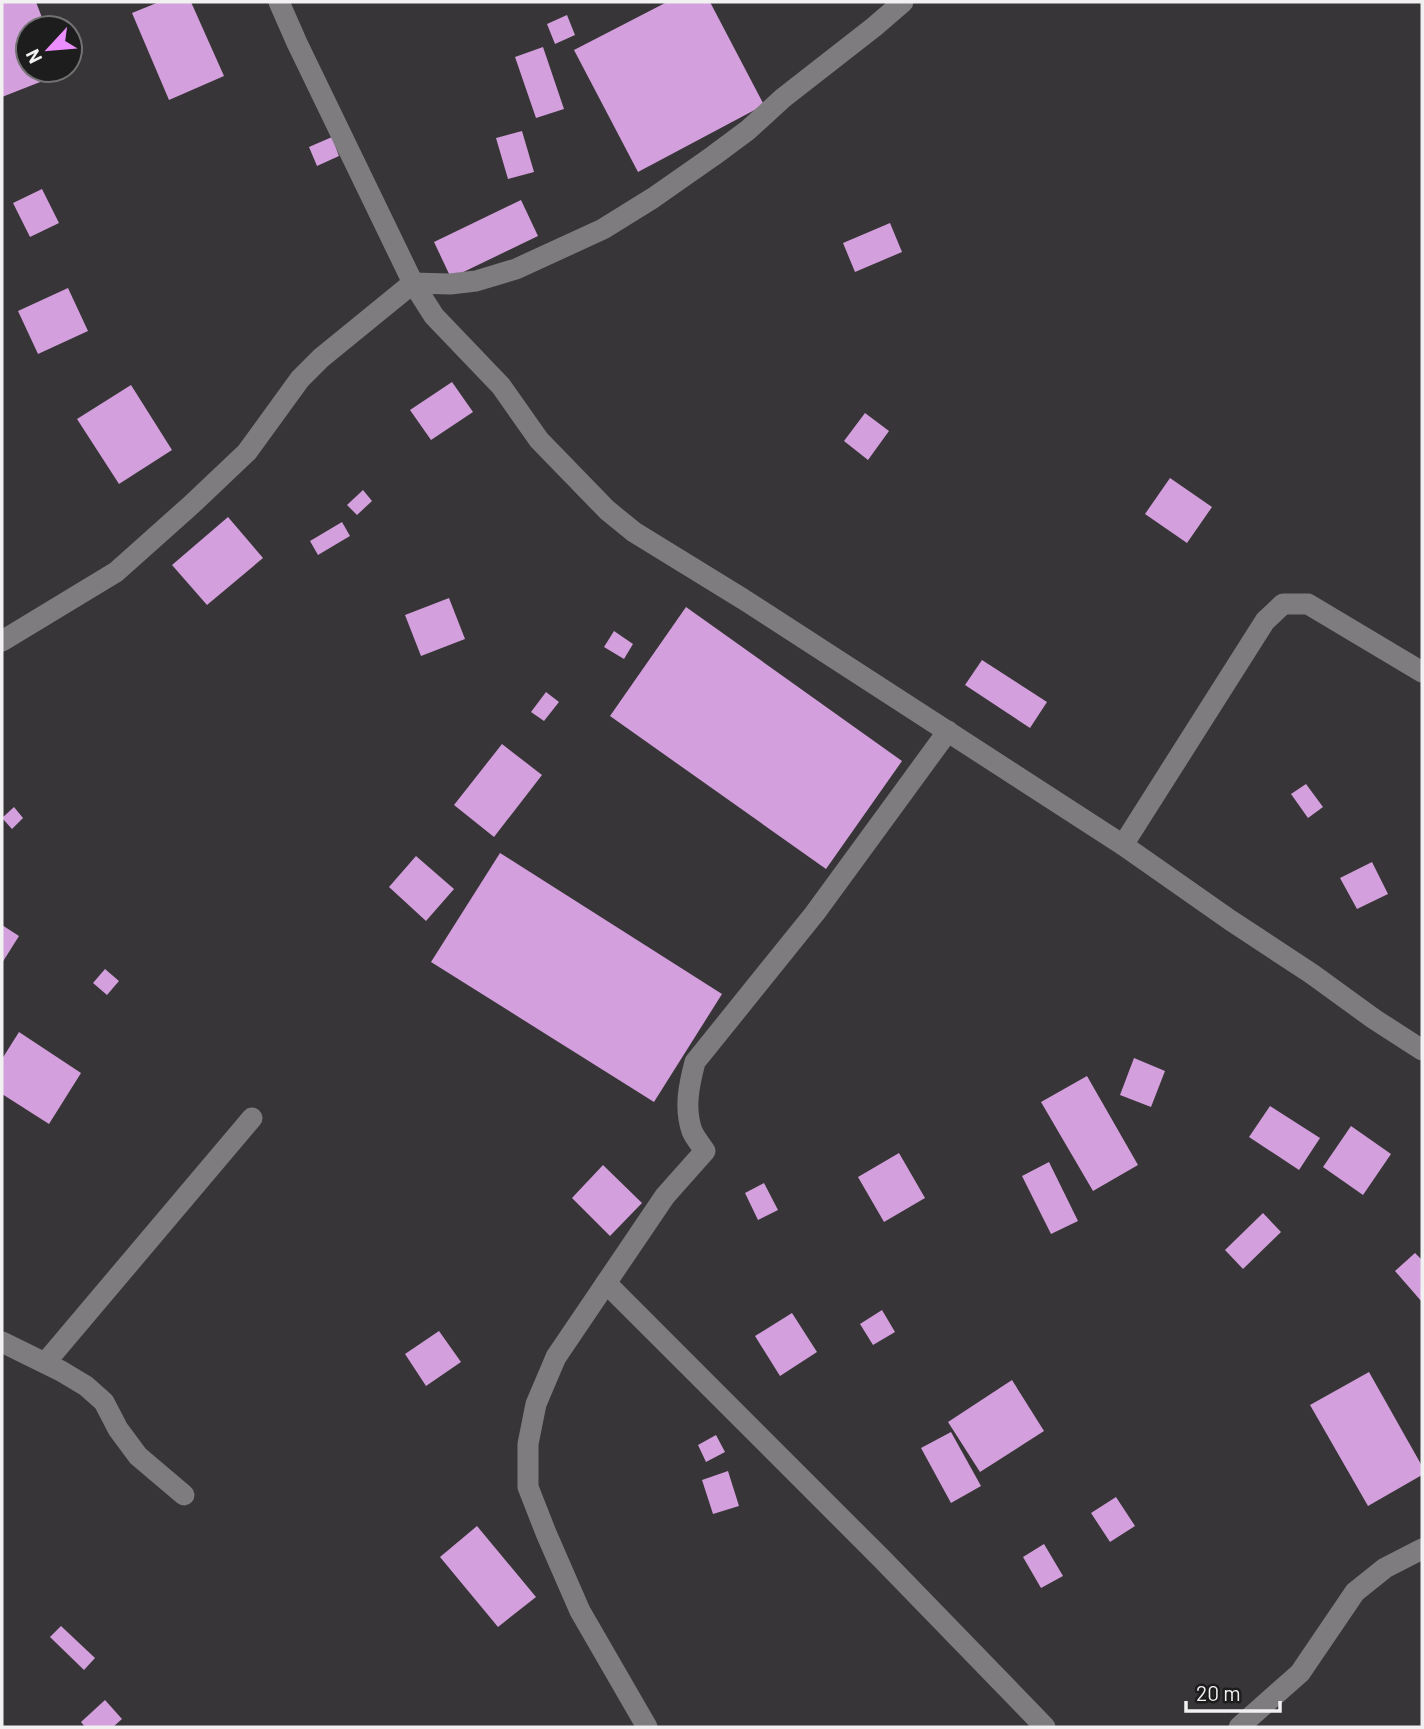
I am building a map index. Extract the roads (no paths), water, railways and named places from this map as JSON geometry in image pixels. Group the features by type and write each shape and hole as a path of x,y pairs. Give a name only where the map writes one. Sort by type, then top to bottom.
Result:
{"street":[{"path":"279,2 413,283 434,316 501,386 539,440 607,510 634,532 743,599 1123,845 1422,1050"},
{"path":"2,640 116,572 247,452 300,379 321,358 413,283 450,284 476,281 516,269 603,229 653,198 748,130 783,98 903,2"},
{"path":"1123,845 1265,621 1283,604 1308,604 1422,672"},
{"path":"647,1727 580,1611 528,1487 528,1444 536,1404 556,1357 664,1196 705,1151 693,1133 688,1110 689,1088 695,1062 815,913 948,731"},
{"path":"45,1363 252,1118"},
{"path":"606,1283 882,1559 1045,1727"},
{"path":"2,1342 86,1386 104,1402 118,1429 138,1456 184,1495"},
{"path":"1239,1727 1300,1672 1354,1592 1385,1569 1422,1549"}]}
